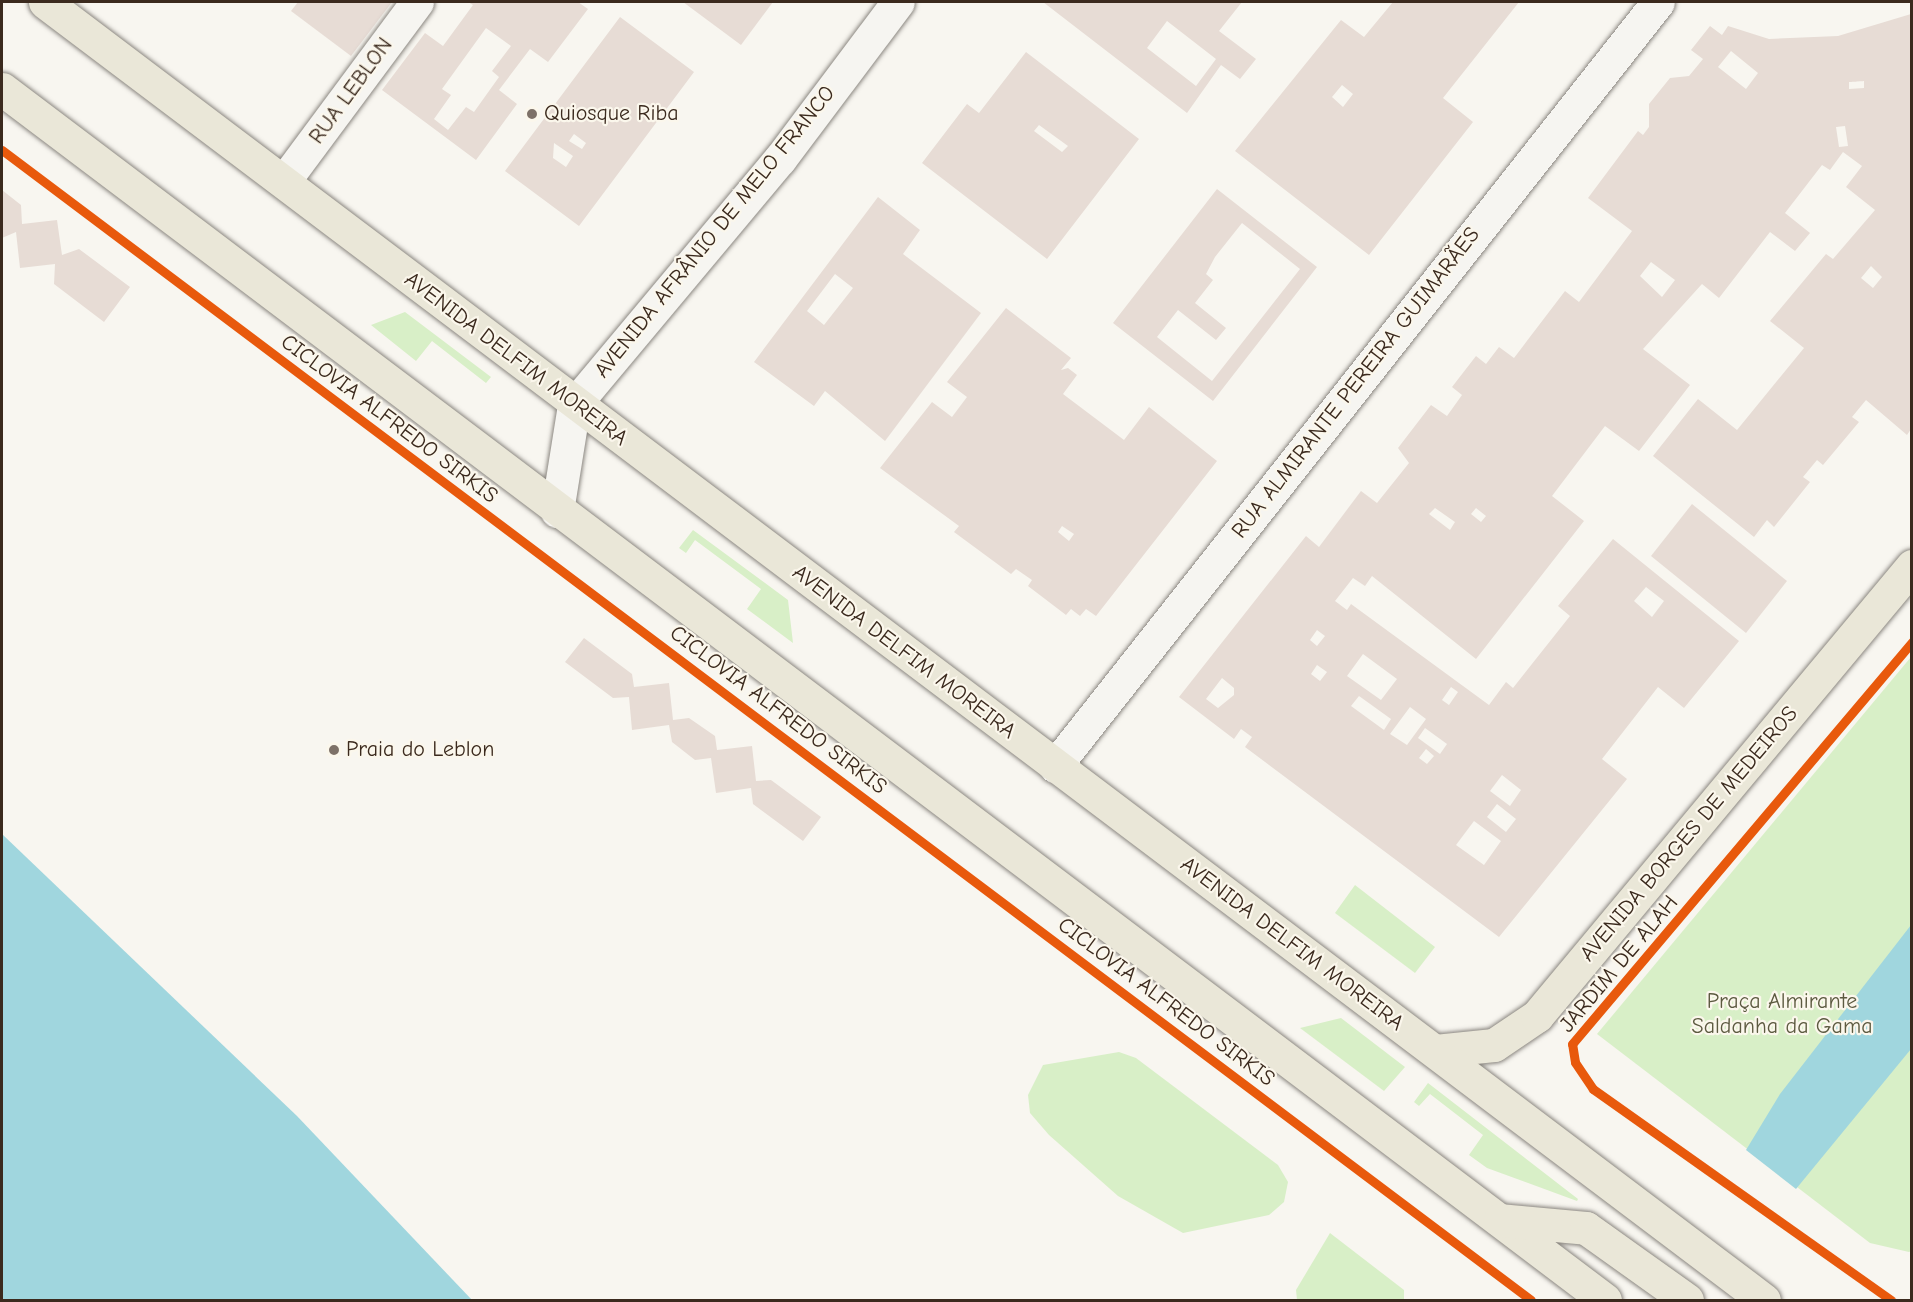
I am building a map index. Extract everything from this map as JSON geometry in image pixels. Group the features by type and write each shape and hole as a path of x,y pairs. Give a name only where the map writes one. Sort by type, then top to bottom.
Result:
{"main road":[{"name":"AVENIDA DELFIM MOREIRA","path":"45,2 284,181 574,405 1764,1300"},
{"path":"2,89 557,511 1605,1300"},
{"name":"AVENIDA BORGES DE MEDEIROS","path":"1435,1051 1494,1045 1537,1016 1911,566"},
{"path":"1500,1220 1586,1228 1688,1300"}],"street":[{"name":"RUA LEBLON","path":"284,181 417,2"},
{"name":"AVENIDA AFRÂNIO DE MELO FRANCO","path":"574,405 780,159 898,2"},
{"name":"RUA ALMIRANTE PEREIRA GUIMARÃES","path":"1055,766 1658,2"},
{"path":"557,511 574,405"}],"green space":[{"path":"405,312 491,377 486,383 432,341 416,361 371,325"},
{"path":"693,530 788,600 793,643 747,609 761,589 695,540 686,553 679,548"},
{"name":"Praça Almirante Saldanha da Gama","path":"1911,657 1911,1251 1909,1252 1870,1243 1597,1034"},
{"path":"1355,885 1435,947 1415,973 1335,913"},
{"path":"1341,1018 1405,1067 1384,1091 1300,1028"},
{"path":"1119,1052 1136,1058 1278,1165 1288,1182 1284,1202 1269,1215 1183,1233 1118,1196 1049,1135 1030,1113 1028,1095 1043,1065"},
{"path":"1428,1083 1578,1199 1577,1201 1487,1168 1469,1155 1483,1135 1430,1094 1419,1106 1414,1102"},
{"path":"1330,1233 1404,1290 1404,1300 1297,1300 1296,1290"}],"water":[{"path":"2,834 297,1116 472,1300 2,1300"},
{"path":"1911,925 1911,1049 1796,1189 1746,1150 1780,1094"}],"building":[{"path":"298,2 392,2 351,56 291,11"},
{"path":"468,2 578,2 588,9 548,62 530,49 499,90 517,104 476,160 382,90 425,33 443,46 473,5","holes":["486,28 511,46 492,71 499,77 474,112 466,107 448,130 434,119 451,95 442,89"]},
{"path":"683,2 773,2 741,45"},
{"path":"1043,2 1242,2 1219,31 1256,59 1240,79 1221,65 1187,113","holes":["1167,21 1216,59 1196,86 1147,48"]},
{"path":"1393,2 1519,2 1443,98 1473,122 1369,255 1235,151 1341,20 1364,37","holes":["1342,85 1353,94 1343,107 1332,97"]},
{"path":"1911,14 1911,429 1907,435 1866,400 1852,417 1859,422 1823,465 1817,460 1803,477 1810,482 1774,527 1767,520 1754,537 1653,456 1698,399 1737,430 1804,348 1770,321 1826,254 1833,259 1875,210 1846,187 1862,166 1843,152 1830,170 1822,165 1785,213 1810,233 1795,251 1770,232 1719,298 1702,284 1643,349 1690,385 1639,451 1605,426 1552,496 1584,521 1476,659 1372,576 1365,586 1353,578 1335,601 1347,610 1351,604 1489,705 1506,682 1513,688 1570,616 1558,606 1613,539 1739,641 1684,708 1658,687 1602,759 1627,779 1499,937 1245,747 1252,737 1241,729 1234,739 1179,697 1306,536 1319,547 1361,491 1377,503 1409,463 1398,448 1431,405 1447,416 1462,395 1452,387 1476,356 1486,364 1499,347 1514,358 1565,291 1579,302 1632,231 1588,198 1638,131 1643,135 1649,127 1649,104 1670,78 1689,76 1703,59 1691,50 1710,26 1722,35 1728,26 1769,39 1838,36","holes":["1731,51 1758,73 1746,89 1718,67","1864,81 1864,88 1849,89 1849,82","1845,126 1848,146 1839,147 1836,127","1651,262 1675,280 1662,297 1640,276","1871,266 1882,277 1873,288 1861,278","1435,508 1455,522 1450,530 1429,514","1476,508 1486,516 1481,522 1471,514","1646,587 1664,601 1652,617 1634,601","1317,630 1325,636 1317,646 1310,640","1363,654 1397,679 1381,700 1347,676","1317,665 1327,672 1320,681 1311,674","1222,678 1234,688 1234,695 1218,708 1206,699","1451,687 1458,692 1449,705 1442,700","1359,696 1391,719 1384,730 1351,706","1410,707 1426,719 1407,745 1390,734","1425,728 1447,744 1440,754 1418,738","1426,749 1434,756 1427,764 1419,758","1502,775 1521,790 1510,806 1490,791","1497,804 1516,819 1506,832 1487,817","1474,821 1501,841 1484,865 1456,845"]},
{"path":"620,17 694,72 579,226 505,171","holes":["574,134 586,143 582,149 569,141","554,143 573,156 566,167 553,158"]},
{"path":"1026,52 1139,139 1047,259 922,163 967,104 979,113","holes":["1039,125 1068,146 1062,152 1034,131"]},
{"path":"1217,189 1317,267 1213,401 1113,323","holes":["1242,223 1300,269 1212,381 1157,337 1178,310 1216,340 1226,328 1195,303 1213,280 1206,274 1215,257"]},
{"path":"2,190 21,205 22,224 57,220 62,255 79,249 130,287 104,322 54,284 55,264 20,268 16,232 2,238"},
{"path":"878,197 920,230 903,254 981,313 885,441 825,391 814,406 754,362","holes":["835,274 853,288 824,325 807,311"]},
{"path":"1006,308 1071,358 1061,370 1068,368 1077,375 1063,394 1124,440 1149,407 1217,461 1096,616 1086,609 1080,616 1071,609 1066,615 1028,586 1032,580 1016,569 1011,574 954,532 959,526 880,468 932,402 952,417 967,397 947,382","holes":["1062,526 1074,534 1069,541 1058,532"]},
{"path":"1692,504 1787,581 1746,633 1651,556"},
{"path":"584,638 632,674 634,687 669,683 673,720 689,718 715,736 717,750 752,746 756,781 771,780 821,817 803,841 753,804 751,788 716,793 711,758 695,760 672,742 669,725 632,730 629,697 613,698 565,662"}],"cycle path":[{"name":"CICLOVIA ALFREDO SIRKIS","path":"2,150 1531,1300"},
{"name":"JARDIM DE ALAH","path":"1891,1300 1593,1089 1575,1062 1572,1044 1912,642"}],"place":[{"name":"Quiosque Riba","path":"532,114"},
{"name":"Praia do Leblon","path":"334,750"}]}
